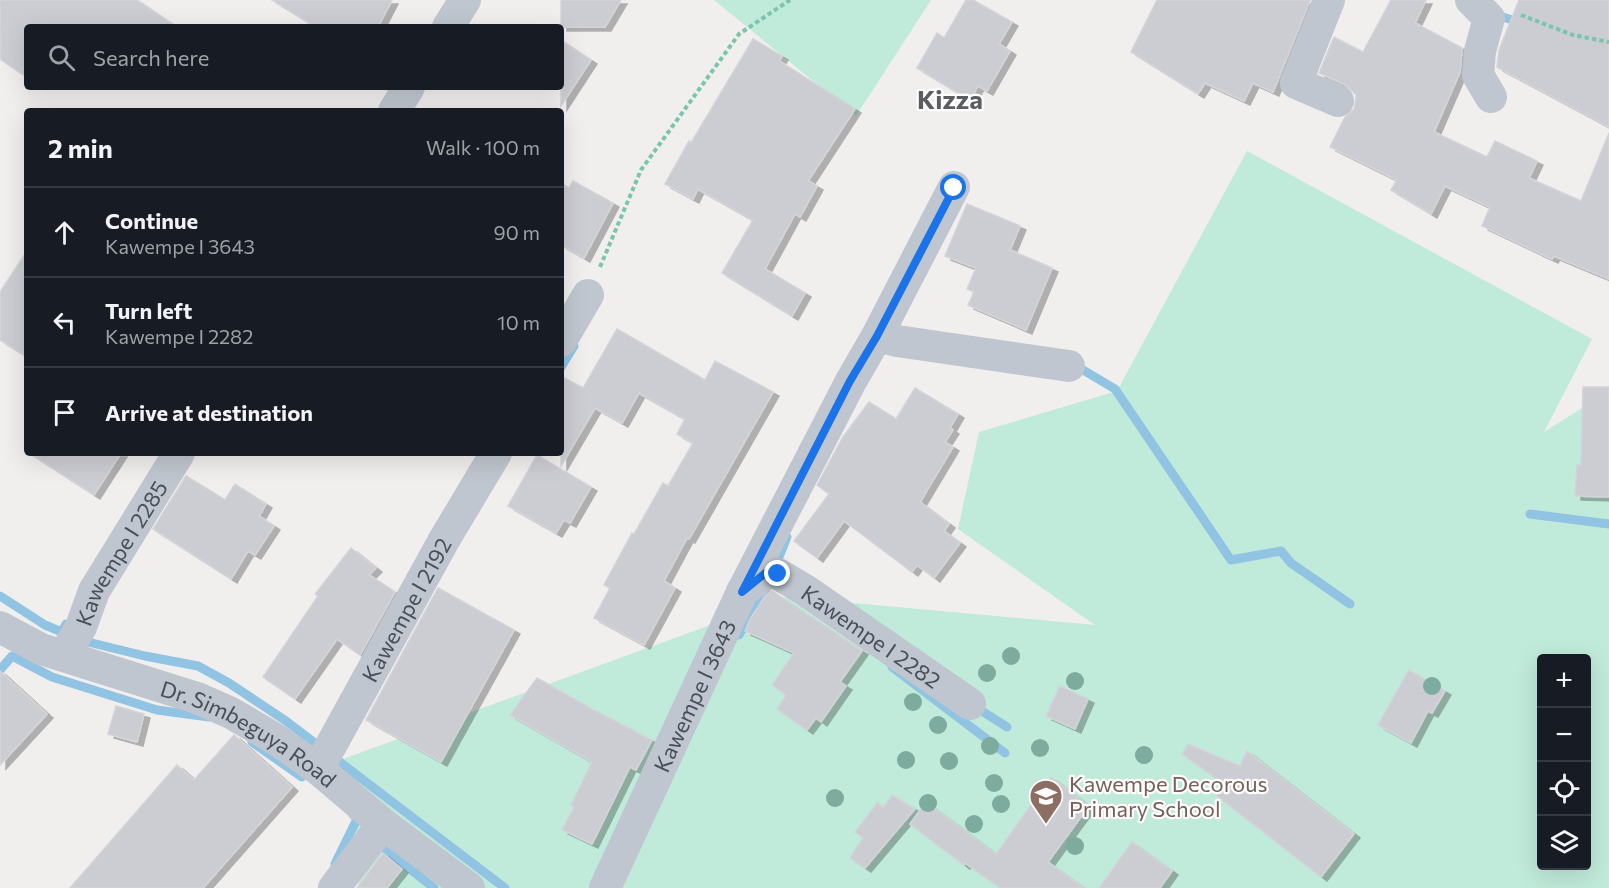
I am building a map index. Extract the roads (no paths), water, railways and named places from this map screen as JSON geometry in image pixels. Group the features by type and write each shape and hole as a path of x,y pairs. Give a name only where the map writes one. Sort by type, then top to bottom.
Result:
{"street":[{"path":"450,24 465,0"},
{"path":"1329,0 1296,83 1338,101"},
{"path":"1471,0 1489,18 1480,51 1478,75 1491,97"},
{"path":"396,108 407,90"},
{"name":"Kawempe I 3643","path":"605,888 742,592 850,381 877,336 954,188"},
{"path":"564,336 588,295"},
{"path":"877,336 897,341 1069,366"},
{"name":"Kawempe I 2285","path":"64,655 81,627 94,591 177,456"},
{"name":"Kawempe I 2192","path":"318,769 444,540 493,456"},
{"name":"Kawempe I 2282","path":"742,592 768,571 778,574 805,590 970,704"},
{"name":"Dr. Simbeguya Road","path":"5,640 64,655 197,698 231,713 277,740 318,769 383,824 469,888"},
{"path":"334,888 383,824"}],"waterway":[{"path":"1493,14 1522,23"},
{"path":"564,362 574,346"},
{"path":"1073,364 1115,389 1231,560 1281,551 1291,563 1350,604"},
{"path":"1530,514 1609,524"},
{"path":"774,569 787,537"},
{"path":"739,635 767,587"},
{"path":"0,596 45,625 62,632 66,624"},
{"path":"86,634 88,642 198,666 229,683 286,721 505,888"},
{"path":"0,670 12,656 52,677 157,710 209,717"},
{"path":"892,667 1005,753"},
{"path":"974,706 1007,727"},
{"path":"252,742 302,777"},
{"path":"335,864 357,819 352,813"},
{"path":"379,844 434,888"}],"place":[{"name":"Kawempe Decorous Primary School","path":"1046,825"}],"district":[{"name":"Kizza","path":"950,98"}]}
